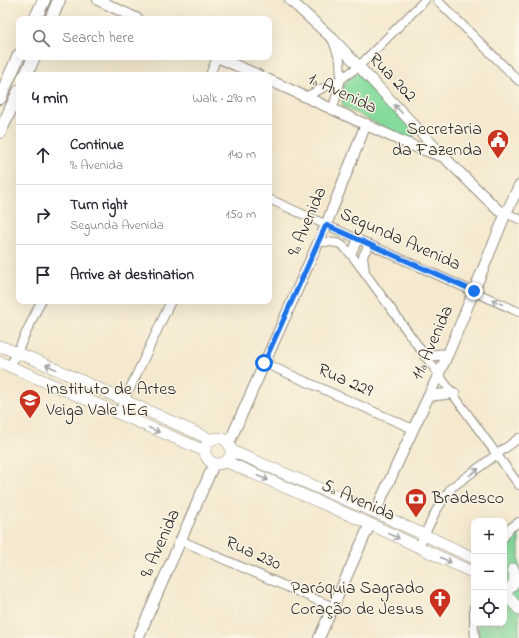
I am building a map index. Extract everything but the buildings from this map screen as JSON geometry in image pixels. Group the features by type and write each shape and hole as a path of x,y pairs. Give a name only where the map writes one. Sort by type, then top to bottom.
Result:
{"main road":[{"path":"36,16 44,0"},
{"path":"52,16 59,0"},
{"path":"0,98 17,60"},
{"path":"27,72 33,60"},
{"path":"0,132 16,97"},
{"path":"0,346 38,361 212,440"},
{"path":"5,365 205,452"},
{"path":"216,438 223,438 231,447 230,459 219,465 214,464 208,459 205,452 207,445 216,438"},
{"name":"5ª Avenida","path":"231,447 471,557"},
{"name":"5ª Avenida","path":"227,462 370,524 418,548 471,572"},
{"path":"507,590 514,583 515,574 512,569"},
{"path":"507,595 519,608"}],"street":[{"path":"98,0 132,16"},
{"name":"Rua 202","path":"290,0 333,40 445,158 498,210 506,213"},
{"path":"307,96 341,79 358,67 424,0"},
{"path":"437,0 519,81"},
{"path":"333,40 340,60 341,79 333,108"},
{"path":"211,72 216,60"},
{"path":"224,60 251,72"},
{"name":"1ª Avenida","path":"272,81 307,96 408,144 445,158"},
{"name":"9ª Avenida","path":"231,447 264,363 326,225 366,124"},
{"path":"408,144 413,142 421,133"},
{"name":"11ª Avenida","path":"375,512 448,354 506,213 519,186"},
{"name":"Segunda Avenida","path":"272,200 519,312"},
{"path":"506,213 519,219"},
{"path":"351,255 358,239"},
{"path":"318,242 340,244 351,255 365,272 438,374 454,393 496,455 519,485"},
{"path":"365,272 363,256 369,244"},
{"path":"5,365 17,353 40,304"},
{"path":"118,414 170,304"},
{"path":"425,356 448,354"},
{"name":"Rua 229","path":"264,363 413,429"},
{"path":"428,396 454,393"},
{"path":"418,548 436,511 451,488 519,438"},
{"name":"9ª Avenida","path":"138,638 182,541 214,464"},
{"path":"507,532 510,528 519,522"},
{"path":"321,637 370,524"},
{"name":"Rua 230","path":"182,541 333,607"},
{"path":"473,626 473,637"}],"green space":[{"path":"359,72 417,133 410,140 343,107 342,90 349,78"},
{"path":"519,531 519,638 479,638 478,626 507,626 507,539"}],"place":[{"name":"Secretaria da Fazenda","path":"498,160"},
{"name":"Instituto de Artes Veiga Vale IEG","path":"30,420"},
{"name":"Bradesco","path":"416,518"},
{"name":"Paróquia Sagrado Coração de Jesus","path":"440,618"}],"route":[{"path":"264,363 326,225 474,291"}]}
